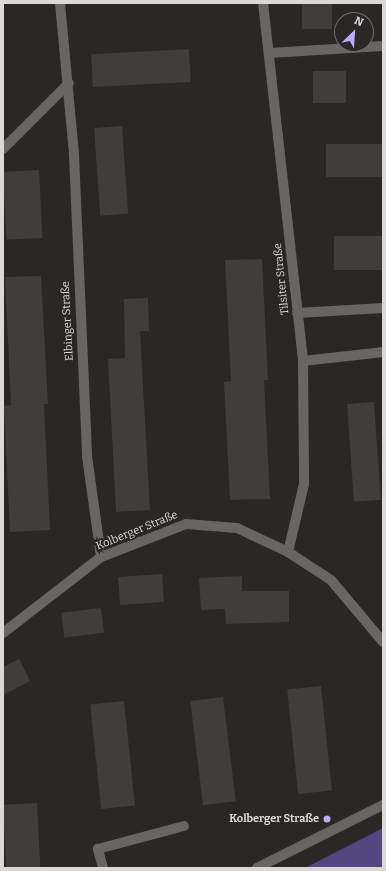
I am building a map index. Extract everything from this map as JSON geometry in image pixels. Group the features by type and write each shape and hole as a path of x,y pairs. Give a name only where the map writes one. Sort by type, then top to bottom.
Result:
{"street":[{"name":"Elbinger Straße","path":"60,3 69,83 87,456 101,557"},
{"name":"Tilsiter Straße","path":"263,3 270,53 303,361 304,484 288,552"},
{"path":"270,53 383,46"},
{"path":"3,149 69,83"},
{"path":"298,313 383,308"},
{"path":"303,361 383,352"},
{"name":"Kolberger Straße","path":"3,633 101,557 186,524 237,528 288,552 331,580 383,642"},
{"path":"257,868 383,805"},
{"path":"103,868 98,849 184,826"}],"shaded area":[{"path":"383,828 383,868 305,868"}],"building":[{"path":"302,3 332,3 332,29 302,29"},
{"path":"189,49 191,82 93,87 91,54"},
{"path":"313,71 346,71 346,103 313,103"},
{"path":"122,126 128,214 100,216 94,128"},
{"path":"326,144 383,144 383,177 326,177"},
{"path":"39,170 43,238 7,240 3,172"},
{"path":"334,236 383,236 383,270 334,270"},
{"path":"262,259 268,380 264,380 270,499 230,500 224,382 231,381 225,260"},
{"path":"41,276 48,404 44,404 50,530 10,532 4,406 11,405 5,277"},
{"path":"148,298 149,331 140,331 150,510 116,512 108,359 125,358 124,299"},
{"path":"374,402 381,500 354,502 347,404"},
{"path":"162,574 164,602 120,605 118,577"},
{"path":"242,576 242,591 289,591 289,622 226,624 225,609 201,610 199,578"},
{"path":"101,608 104,633 64,638 61,613"},
{"path":"19,659 30,681 3,695 3,667"},
{"path":"321,686 332,790 298,794 287,690"},
{"path":"223,697 236,801 203,805 190,701"},
{"path":"124,701 135,805 101,809 90,705"},
{"path":"37,803 40,868 6,868 3,805"}],"place":[{"name":"Kolberger Straße","path":"327,819"}]}
